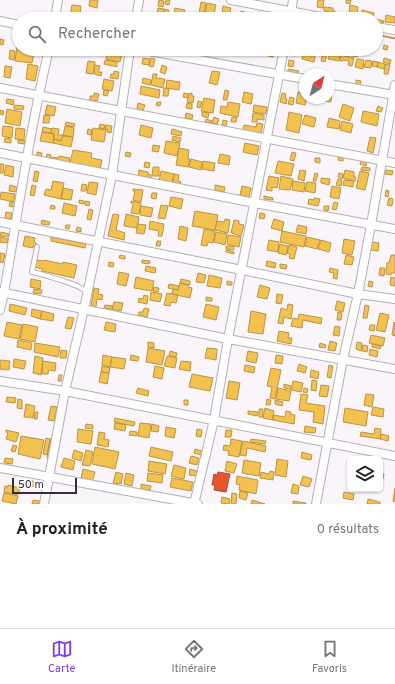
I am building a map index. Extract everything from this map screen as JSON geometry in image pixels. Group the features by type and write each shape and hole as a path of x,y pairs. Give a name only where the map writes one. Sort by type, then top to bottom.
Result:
{"street":[{"path":"56,12 58,0"},
{"path":"137,12 139,0"},
{"path":"231,0 278,12"},
{"path":"291,12 293,0"},
{"path":"0,21 12,24"},
{"path":"383,28 395,30"},
{"path":"0,310 26,158 47,56"},
{"path":"44,504 65,391 112,175 129,56"},
{"path":"176,56 299,78"},
{"path":"0,468 195,504 214,420 228,339 283,56"},
{"path":"335,85 394,95"},
{"path":"316,504 342,359 358,294 395,85"},
{"path":"0,88 395,163"},
{"path":"0,153 395,229"},
{"path":"0,222 358,294 395,299"},
{"path":"2,293 228,339 395,368"},
{"path":"0,381 65,391 395,456"}],"lane":[{"path":"37,246 32,272 47,275 82,287 87,292"}],"building: Logements":[{"path":"90,0 98,0 97,8 89,6"},
{"path":"159,0 164,1 163,7 158,6"},
{"path":"166,0 170,0 169,5 165,4"},
{"path":"318,0 324,0 323,8 317,7"},
{"path":"346,0 351,0 350,4 346,3"},
{"path":"201,2 206,3 204,12 199,12"},
{"path":"207,3 216,5 214,12 205,12"},
{"path":"72,5 81,6 80,12 71,12"},
{"path":"350,5 358,7 357,12 349,12"},
{"path":"223,6 231,8 230,12 222,12"},
{"path":"324,7 333,8 335,12 330,12 324,11"},
{"path":"158,8 164,9 164,12 157,12"},
{"path":"175,8 185,10 185,12 174,12"},
{"path":"164,9 169,10 169,12 164,12"},
{"path":"386,15 395,17 395,23 385,22"},
{"path":"383,35 395,38 383,36"},
{"path":"0,39 4,40 3,45 0,44"},
{"path":"384,45 388,46 387,50 383,49"},
{"path":"10,50 12,50 12,56 14,56 14,60 9,59"},
{"path":"16,56 33,56 32,63 15,61"},
{"path":"106,56 122,56 120,62 106,59"},
{"path":"303,56 315,56 314,62 302,59"},
{"path":"322,56 326,56 325,62 321,61"},
{"path":"328,56 340,56 339,61 328,59"},
{"path":"341,56 354,58 352,66 348,65 349,61 340,61"},
{"path":"143,58 150,59 149,65 142,64"},
{"path":"151,58 155,59 153,67 149,66"},
{"path":"384,58 391,60 390,64 383,62"},
{"path":"357,59 364,60 363,69 355,67"},
{"path":"105,60 117,62 117,67 104,64"},
{"path":"289,60 294,61 293,67 288,66"},
{"path":"366,60 372,61 371,68 364,67"},
{"path":"88,61 95,62 93,74 86,73"},
{"path":"373,61 378,62 377,67 372,66"},
{"path":"378,62 385,64 384,69 377,67"},
{"path":"28,64 38,66 35,81 26,79"},
{"path":"385,64 390,65 388,74 384,74"},
{"path":"95,65 100,66 98,72 102,72 101,76 94,74"},
{"path":"162,65 167,67 165,74 160,72"},
{"path":"5,66 12,67 10,78 4,77"},
{"path":"288,69 299,71 298,74 288,72"},
{"path":"114,71 119,72 118,79 110,78 111,74 114,74"},
{"path":"212,71 220,72 217,85 209,83"},
{"path":"153,74 157,74 156,78 165,79 163,88 151,85"},
{"path":"143,78 151,80 150,85 142,83"},
{"path":"104,79 114,81 112,91 102,89"},
{"path":"167,80 180,82 179,90 166,88"},
{"path":"356,80 361,81 360,85 356,84"},
{"path":"141,86 160,90 159,98 140,94"},
{"path":"164,88 169,89 168,96 163,96"},
{"path":"104,90 109,91 107,96 103,95"},
{"path":"225,90 229,91 227,100 223,100"},
{"path":"244,92 253,94 251,104 242,102"},
{"path":"298,92 299,104 296,103"},
{"path":"94,93 99,94 97,101 90,100 90,96 94,96"},
{"path":"184,93 189,94 188,98 183,97"},
{"path":"192,93 192,96 194,96 193,103 187,102 189,94"},
{"path":"282,93 286,94 286,104 280,102"},
{"path":"290,97 294,98 293,105 288,104"},
{"path":"204,98 215,100 213,113 201,111"},
{"path":"7,99 14,100 13,105 6,103"},
{"path":"198,101 202,102 200,108 197,107"},
{"path":"157,102 161,102 160,106 156,105"},
{"path":"228,102 240,104 238,117 220,113 221,106 227,107"},
{"path":"138,103 145,105 143,111 137,109"},
{"path":"187,103 192,104 192,109 186,108"},
{"path":"343,104 354,108 350,121 339,117"},
{"path":"14,105 24,106 23,110 14,109"},
{"path":"47,105 56,107 54,116 45,114"},
{"path":"254,105 267,107 266,114 253,112"},
{"path":"378,106 383,108 381,112 376,111"},
{"path":"7,109 22,112 20,126 5,123"},
{"path":"0,110 4,111 3,115 0,114"},
{"path":"363,111 379,114 377,126 361,122"},
{"path":"202,112 209,113 208,118 202,116"},
{"path":"289,112 302,115 299,133 286,130"},
{"path":"186,113 193,115 192,119 185,118"},
{"path":"253,113 264,115 264,120 257,119 257,122 252,122"},
{"path":"44,115 50,116 49,123 43,123"},
{"path":"305,115 316,118 314,127 302,124"},
{"path":"214,117 219,119 217,124 212,123"},
{"path":"232,117 237,118 236,122 231,122"},
{"path":"329,118 340,121 339,129 327,127"},
{"path":"206,119 212,121 212,123 205,122"},
{"path":"223,120 227,121 226,126 222,125"},
{"path":"342,121 353,124 351,133 340,130"},
{"path":"66,122 75,124 74,127 65,125"},
{"path":"257,123 263,124 261,134 243,131 244,125 256,127"},
{"path":"100,124 105,125 104,129 99,128"},
{"path":"106,125 112,126 111,133 107,132 108,130 105,129"},
{"path":"141,125 153,128 151,138 139,135"},
{"path":"3,126 13,127 12,138 2,136"},
{"path":"65,126 74,128 73,137 63,136"},
{"path":"43,127 52,129 51,133 42,132"},
{"path":"16,128 25,129 24,140 15,139"},
{"path":"52,128 59,129 58,135 63,135 61,141 54,139 54,134 51,133"},
{"path":"93,128 106,130 104,142 91,140"},
{"path":"88,129 92,130 91,135 87,134"},
{"path":"172,129 182,132 181,136 171,134"},
{"path":"42,132 54,134 53,143 40,141"},
{"path":"63,135 73,137 71,147 53,143 54,139 61,141"},
{"path":"173,136 181,138 180,142 172,140"},
{"path":"370,137 376,138 373,153 367,151"},
{"path":"5,138 11,139 11,143 4,142"},
{"path":"18,140 25,141 24,144 18,143"},
{"path":"166,141 180,143 177,156 164,153"},
{"path":"245,143 259,146 257,155 243,152"},
{"path":"153,145 160,146 158,152 152,151"},
{"path":"179,148 189,150 188,159 190,159 188,167 176,165"},
{"path":"73,150 92,153 91,158 102,160 100,170 70,163"},
{"path":"37,152 42,153 41,157 37,156"},
{"path":"126,152 131,153 130,157 125,156"},
{"path":"292,152 296,153 294,161 290,160"},
{"path":"47,154 51,155 50,159 46,158"},
{"path":"220,154 230,156 229,165 218,163"},
{"path":"59,156 70,158 69,163 52,159 52,157 59,158"},
{"path":"339,157 343,158 343,161 338,160"},
{"path":"315,158 320,158 320,163 315,162"},
{"path":"191,159 202,162 201,170 189,167"},
{"path":"361,160 367,162 366,166 360,164"},
{"path":"203,161 215,163 214,171 202,169"},
{"path":"278,161 294,164 291,176 275,173"},
{"path":"145,162 150,163 149,168 144,167"},
{"path":"0,164 4,164 3,173 0,173"},
{"path":"6,165 14,167 13,177 4,175"},
{"path":"153,167 159,167 159,176 152,176"},
{"path":"362,167 370,168 370,171 361,170"},
{"path":"139,170 148,172 148,174 151,175 151,178 138,176"},
{"path":"300,170 306,171 304,181 298,179"},
{"path":"345,170 354,172 354,177 356,177 355,181 343,178"},
{"path":"386,170 393,171 392,175 385,174"},
{"path":"35,171 39,172 37,182 33,181"},
{"path":"161,171 174,174 172,183 159,181"},
{"path":"360,171 369,173 365,190 356,188"},
{"path":"315,173 318,174 316,181 313,181"},
{"path":"339,173 343,174 342,179 338,177"},
{"path":"174,174 179,175 178,181 181,182 180,184 173,182"},
{"path":"269,176 279,178 277,188 272,187 272,191 266,190"},
{"path":"281,176 293,179 290,190 279,189"},
{"path":"321,178 330,179 329,185 321,183"},
{"path":"338,179 342,180 341,186 336,185"},
{"path":"344,180 354,181 353,187 343,185"},
{"path":"53,181 64,183 61,199 44,195 46,189 51,190"},
{"path":"293,181 305,183 304,192 292,190"},
{"path":"89,182 98,183 96,195 87,193"},
{"path":"307,182 316,183 315,193 305,191"},
{"path":"82,184 87,185 86,191 81,191"},
{"path":"10,185 17,187 16,192 9,191"},
{"path":"32,185 36,186 34,196 30,195"},
{"path":"215,185 225,187 224,192 215,190"},
{"path":"242,186 251,188 249,197 240,195"},
{"path":"332,186 341,188 339,199 330,197"},
{"path":"63,188 73,190 71,200 61,199"},
{"path":"133,189 143,190 141,202 133,200 135,191 133,191"},
{"path":"386,190 389,191 388,197 385,196"},
{"path":"1,192 15,194 14,202 0,199"},
{"path":"152,193 157,193 156,199 151,198"},
{"path":"264,196 273,198 273,200 264,199"},
{"path":"171,197 183,199 181,209 169,206"},
{"path":"314,198 320,199 318,206 308,204 309,199 314,200"},
{"path":"389,198 393,199 392,206 387,205"},
{"path":"79,200 84,201 84,204 79,203"},
{"path":"85,201 90,202 89,206 85,205"},
{"path":"131,201 141,203 139,214 131,213 133,204"},
{"path":"10,202 13,202 13,207 9,206"},
{"path":"334,202 338,203 336,210 332,209"},
{"path":"64,203 77,206 75,216 62,213"},
{"path":"51,205 55,206 55,209 50,209"},
{"path":"161,205 168,206 165,219 158,218"},
{"path":"141,206 153,208 151,217 140,215"},
{"path":"324,206 329,206 328,211 324,210"},
{"path":"89,209 93,210 91,220 87,219"},
{"path":"195,211 218,215 215,230 192,226"},
{"path":"6,212 12,213 11,219 5,218"},
{"path":"260,213 265,214 264,219 259,218"},
{"path":"113,214 119,215 116,230 125,233 124,240 108,236"},
{"path":"126,214 139,217 137,228 124,226"},
{"path":"225,219 230,220 228,233 215,230 217,221 224,222"},
{"path":"274,219 284,222 282,231 271,228"},
{"path":"42,220 50,222 49,225 41,224"},
{"path":"234,220 239,221 239,224 244,225 241,236 231,233"},
{"path":"150,221 164,224 162,236 158,236 159,231 149,229"},
{"path":"138,224 146,225 144,234 136,233"},
{"path":"66,225 70,225 69,229 65,228"},
{"path":"298,225 307,227 306,234 296,232"},
{"path":"180,226 188,228 186,241 178,239"},
{"path":"77,227 81,228 81,232 76,231"},
{"path":"204,229 215,231 213,243 208,242 207,246 201,245"},
{"path":"282,231 306,236 304,247 280,242"},
{"path":"1,232 9,234 8,237 0,236"},
{"path":"216,232 227,234 225,245 214,242"},
{"path":"228,235 241,237 239,247 227,244"},
{"path":"25,236 35,238 34,242 36,243 36,247 33,246 33,248 23,246"},
{"path":"0,237 8,239 7,243 0,242"},
{"path":"51,237 86,244 85,248 51,241"},
{"path":"307,237 320,240 317,249 305,246"},
{"path":"344,239 355,241 352,255 342,253"},
{"path":"269,240 279,242 278,252 267,250"},
{"path":"321,240 331,243 329,252 318,249"},
{"path":"157,241 161,241 160,246 156,246"},
{"path":"372,242 379,243 378,251 370,250"},
{"path":"280,244 288,246 286,255 278,253"},
{"path":"289,245 297,247 294,259 289,258 290,254 287,253"},
{"path":"226,246 234,246 234,250 226,249"},
{"path":"226,250 234,252 234,254 226,252"},
{"path":"0,253 5,254 3,263 0,262"},
{"path":"120,255 125,256 125,259 119,258"},
{"path":"346,255 354,257 352,265 344,264"},
{"path":"391,255 395,255 395,273 391,273 391,275 386,274 387,263 389,263"},
{"path":"36,260 63,264 63,262 77,265 74,278 42,271 42,269 34,267"},
{"path":"142,260 150,261 149,264 142,263"},
{"path":"267,261 276,263 275,268 266,266"},
{"path":"109,262 114,263 113,267 108,266"},
{"path":"280,264 287,265 286,269 280,268"},
{"path":"146,266 156,268 155,273 145,271"},
{"path":"330,268 338,270 337,279 333,278 334,273 329,272"},
{"path":"380,268 385,268 384,276 379,275"},
{"path":"119,272 129,274 126,286 117,284"},
{"path":"198,273 206,275 204,283 196,282"},
{"path":"209,275 222,278 220,288 207,286"},
{"path":"136,277 154,281 152,291 134,288"},
{"path":"391,277 395,278 395,286 390,285"},
{"path":"31,279 41,281 40,289 30,287"},
{"path":"181,279 190,281 190,285 180,283"},
{"path":"227,281 232,282 232,285 227,285"},
{"path":"369,281 373,282 372,287 368,286"},
{"path":"180,283 188,285 188,287 192,288 190,298 172,294 173,289 178,290"},
{"path":"169,284 179,286 178,290 168,288"},
{"path":"260,285 270,288 267,299 257,297"},
{"path":"154,287 159,288 158,292 153,291"},
{"path":"94,288 99,289 98,294 103,295 102,300 97,299 96,307 91,306"},
{"path":"34,289 42,290 41,294 33,293"},
{"path":"151,292 162,294 160,302 150,300"},
{"path":"167,293 178,295 176,303 171,302 170,306 164,305"},
{"path":"277,294 283,295 281,304 276,303"},
{"path":"144,295 148,296 147,304 138,302 139,298 143,299"},
{"path":"206,297 212,298 212,301 206,301"},
{"path":"337,301 345,303 343,312 335,310"},
{"path":"114,302 123,303 121,311 112,309"},
{"path":"10,304 27,308 25,315 9,311"},
{"path":"206,304 219,307 216,320 203,317"},
{"path":"288,304 293,305 291,319 284,317 283,324 278,323 281,308 287,310"},
{"path":"105,305 113,306 112,309 104,308"},
{"path":"365,305 369,306 367,318 363,318"},
{"path":"144,308 149,309 147,317 138,315 139,312 143,312"},
{"path":"32,309 42,311 40,319 31,316"},
{"path":"42,311 54,314 53,321 40,319"},
{"path":"251,311 266,314 263,334 248,332"},
{"path":"338,312 342,313 341,320 337,320"},
{"path":"380,313 389,315 385,332 376,330"},
{"path":"299,314 322,318 321,324 303,320 302,328 291,326 293,318 298,319"},
{"path":"68,317 74,318 71,329 65,328"},
{"path":"7,322 22,325 19,339 4,336"},
{"path":"106,322 116,324 115,332 104,330"},
{"path":"394,322 395,323 395,336 392,335"},
{"path":"23,324 38,327 35,342 20,339"},
{"path":"370,325 375,325 374,331 369,330"},
{"path":"335,326 340,327 339,336 333,335"},
{"path":"279,331 289,333 288,338 292,338 291,344 277,341"},
{"path":"371,335 385,338 383,346 369,343"},
{"path":"18,340 32,343 31,350 17,347"},
{"path":"330,341 337,343 335,351 328,350"},
{"path":"148,342 154,343 154,348 148,347"},
{"path":"357,342 362,343 361,351 356,349"},
{"path":"35,343 60,347 58,357 34,352"},
{"path":"320,343 326,345 325,348 319,347"},
{"path":"372,344 381,346 380,349 372,347"},
{"path":"363,345 368,346 367,352 362,351"},
{"path":"148,348 165,351 162,365 146,362"},
{"path":"207,348 217,349 216,360 205,358"},
{"path":"370,349 378,351 377,357 369,355"},
{"path":"61,350 67,351 66,358 60,358"},
{"path":"170,351 177,353 176,357 169,356"},
{"path":"248,351 258,353 256,363 246,361"},
{"path":"103,355 112,357 110,367 102,365"},
{"path":"131,355 139,357 138,361 130,360"},
{"path":"276,355 283,356 282,364 275,363"},
{"path":"35,356 43,358 41,375 33,373"},
{"path":"167,356 177,358 175,368 164,366"},
{"path":"112,357 126,359 124,369 110,367"},
{"path":"14,359 26,361 24,369 13,367"},
{"path":"0,360 10,361 9,370 0,369"},
{"path":"43,361 56,363 55,371 49,370 48,374 42,374"},
{"path":"181,361 191,362 190,371 179,369"},
{"path":"299,364 307,367 305,373 297,371"},
{"path":"245,365 255,367 254,373 244,371"},
{"path":"329,365 333,366 331,378 327,377"},
{"path":"102,366 110,368 109,373 101,372"},
{"path":"155,366 164,368 162,379 153,377"},
{"path":"271,368 281,370 275,399 270,398 272,387 267,386"},
{"path":"311,370 319,372 318,379 310,377"},
{"path":"101,372 109,373 107,384 99,382"},
{"path":"192,374 213,378 210,391 189,387"},
{"path":"59,375 62,375 61,381 58,381"},
{"path":"312,380 317,381 316,391 311,390"},
{"path":"229,381 240,383 237,400 226,398"},
{"path":"293,381 303,383 301,392 291,390"},
{"path":"284,384 291,386 291,389 284,388"},
{"path":"321,385 329,386 327,397 319,396"},
{"path":"138,388 149,391 148,396 136,393"},
{"path":"278,388 291,391 289,401 276,399"},
{"path":"304,388 308,389 307,393 303,392"},
{"path":"301,394 308,395 306,403 325,406 323,424 313,422 314,412 299,410"},
{"path":"366,394 374,395 372,407 364,405"},
{"path":"7,397 16,398 15,403 6,402"},
{"path":"18,399 22,400 22,409 17,408"},
{"path":"267,399 271,400 270,405 266,405"},
{"path":"184,400 188,400 188,405 184,405"},
{"path":"275,400 283,402 282,406 275,404"},
{"path":"26,404 35,406 33,418 24,417"},
{"path":"51,406 57,407 54,421 48,420"},
{"path":"373,407 384,409 383,417 371,415"},
{"path":"265,408 274,411 273,420 263,418"},
{"path":"345,408 368,412 366,426 343,422"},
{"path":"259,409 263,409 263,417 259,417"},
{"path":"248,411 258,412 257,416 248,414"},
{"path":"286,411 295,415 294,424 273,420 273,415 285,417"},
{"path":"35,412 38,412 37,419 34,419"},
{"path":"115,418 135,422 134,426 114,422"},
{"path":"115,423 126,425 125,431 114,429"},
{"path":"140,423 151,424 149,438 138,436"},
{"path":"86,424 93,425 93,429 85,428"},
{"path":"152,424 159,426 158,432 151,431"},
{"path":"305,426 316,428 315,433 304,432"},
{"path":"166,427 176,429 174,438 165,436"},
{"path":"375,428 381,429 380,439 360,436 361,432 374,434"},
{"path":"78,429 93,431 91,444 77,442"},
{"path":"197,429 202,430 201,437 196,436"},
{"path":"6,430 19,433 16,442 6,439 8,433"},
{"path":"226,430 232,430 231,437 225,437"},
{"path":"130,431 137,432 137,436 129,435"},
{"path":"99,432 105,433 104,439 109,440 108,447 97,445"},
{"path":"381,434 389,436 388,441 380,439"},
{"path":"21,436 44,440 40,459 18,454"},
{"path":"46,438 50,439 47,455 43,454"},
{"path":"51,438 54,439 51,458 47,458"},
{"path":"231,439 242,441 239,457 228,455 229,451 223,450 224,445 230,446"},
{"path":"251,439 266,441 265,444 250,442"},
{"path":"243,441 266,446 265,452 247,448 246,456 240,455"},
{"path":"13,445 17,446 15,452 11,451"},
{"path":"95,447 119,452 115,469 92,464"},
{"path":"151,447 173,452 171,461 149,456"},
{"path":"195,449 202,451 201,455 194,453"},
{"path":"74,450 83,453 81,461 72,458"},
{"path":"86,450 93,452 90,466 82,465"},
{"path":"302,452 312,455 311,460 301,458"},
{"path":"191,456 199,458 197,465 189,463"},
{"path":"5,458 13,459 12,464 4,463"},
{"path":"64,458 75,461 73,470 61,467"},
{"path":"277,459 288,461 286,477 275,475"},
{"path":"244,460 261,463 259,476 242,473"},
{"path":"149,461 167,464 165,474 148,471"},
{"path":"227,461 237,464 234,473 225,471"},
{"path":"174,465 186,468 184,479 171,476"},
{"path":"83,469 95,472 92,482 81,479"},
{"path":"190,469 197,471 196,476 189,475"},
{"path":"270,471 274,472 273,480 260,478 261,472 269,474"},
{"path":"116,472 123,474 121,484 113,483"},
{"path":"126,473 134,475 132,486 124,484"},
{"path":"148,473 163,475 162,483 147,481"},
{"path":"237,476 258,480 256,494 239,490 240,485 236,484"},
{"path":"303,476 312,479 309,487 300,485"},
{"path":"172,478 193,482 191,491 170,487"},
{"path":"32,481 45,484 44,488 32,486"},
{"path":"141,484 151,486 150,490 141,489"},
{"path":"293,484 299,486 298,494 291,493"},
{"path":"8,485 20,488 18,495 4,492 5,486 8,487"},
{"path":"395,488 395,502 393,501"},
{"path":"240,491 248,493 246,500 239,498"},
{"path":"344,492 354,494 353,500 343,498"},
{"path":"4,493 18,496 16,504 2,501"},
{"path":"232,493 237,494 236,504 231,504"},
{"path":"222,497 230,499 229,504 221,503"},
{"path":"368,499 380,502 380,504 367,504"},
{"path":"33,500 40,501 39,504 32,504"},
{"path":"252,500 265,504 251,504"},
{"path":"293,501 306,503 306,504 293,504"}],"building: Commerces":[{"path":"218,472 230,474 226,492 214,490 215,485 212,485 214,474 217,475"}]}
